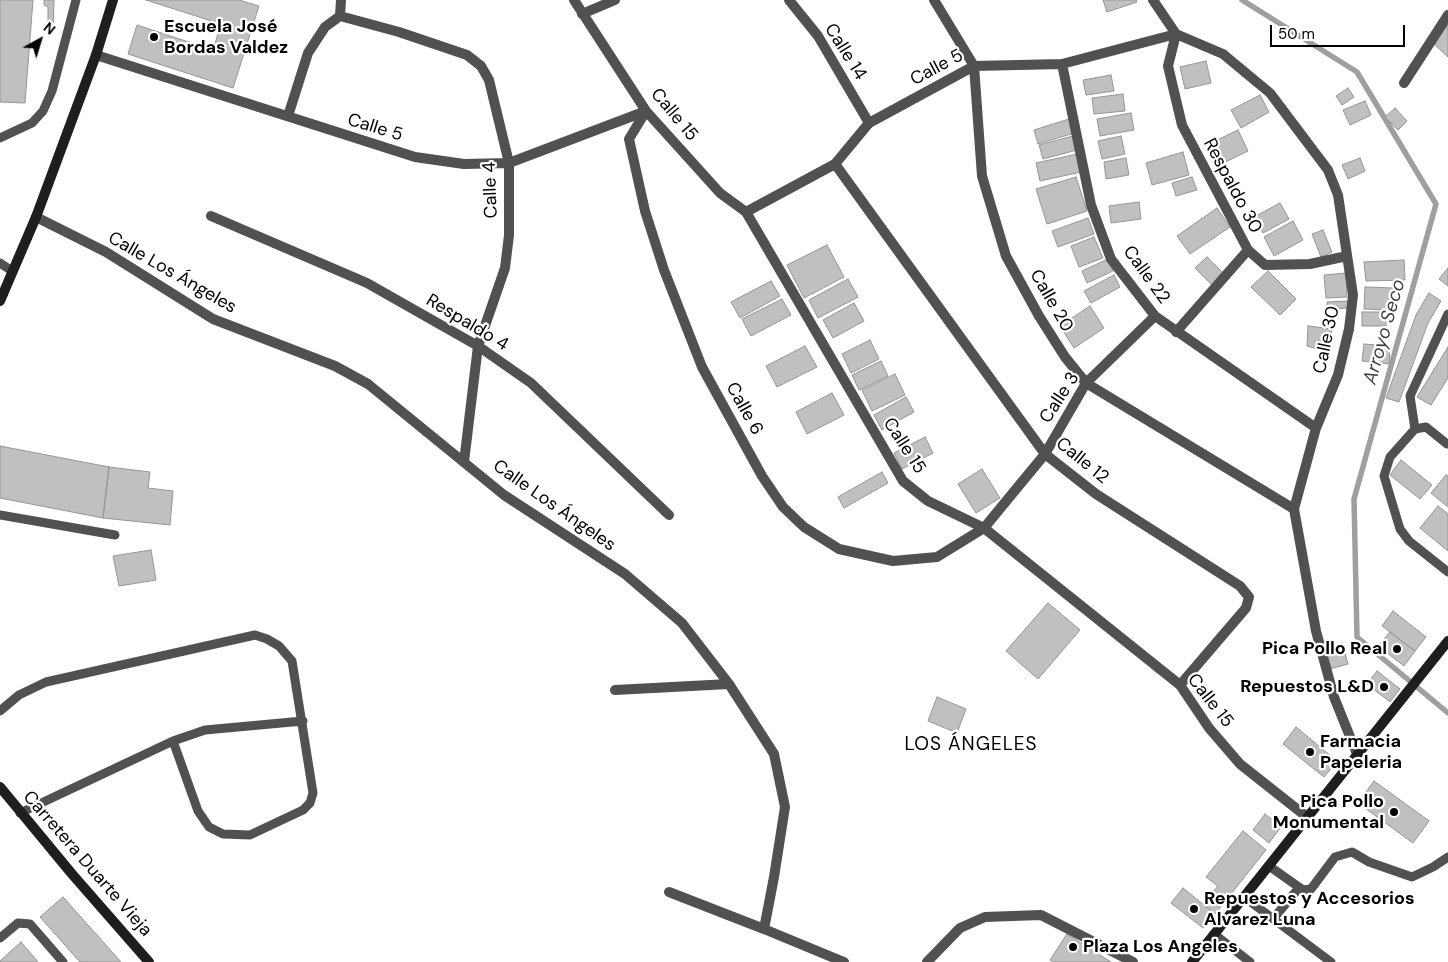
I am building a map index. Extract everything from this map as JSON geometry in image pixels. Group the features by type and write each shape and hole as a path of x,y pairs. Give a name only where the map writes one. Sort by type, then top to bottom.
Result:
{"main road":[{"path":"0,301 36,217 96,55 114,0"},
{"path":"1192,962 1448,641"},
{"name":"Carretera Duarte Vieja","path":"0,787 20,813 149,962"}],"street":[{"path":"288,116 308,53 325,27 340,16 341,0"},
{"name":"Calle 15","path":"574,0 646,111 720,193 746,212 903,481 928,501 984,528 1180,685 1209,728 1240,764 1306,817"},
{"path":"582,14 615,0"},
{"name":"Calle 14","path":"789,0 818,36 869,123"},
{"name":"Calle 20","path":"934,0 974,66 982,176 1006,256 1039,316 1065,357 1086,383 1294,509"},
{"path":"1153,0 1176,34"},
{"path":"1404,83 1448,15"},
{"name":"Calle 4","path":"340,16 399,32 467,55 481,66 489,80 509,163 509,235 505,268 478,346 464,462"},
{"name":"Calle 5","path":"746,212 835,164 869,123 974,66 1062,64 1176,34"},
{"name":"Respaldo 30","path":"1176,34 1168,66 1182,125 1248,250 1265,265 1310,264 1347,256"},
{"name":"Calle 30","path":"1176,34 1224,54 1270,93 1290,117 1328,170 1338,195 1353,295 1349,329 1338,375 1316,428 1294,509 1316,632 1334,697 1357,754"},
{"name":"Calle 5","path":"96,55 416,158 464,164 509,163 646,111"},
{"name":"Calle 22","path":"1062,64 1091,205 1111,259 1155,316 1316,428"},
{"name":"Calle 6","path":"646,111 628,139 645,211 664,270 702,367 762,476 783,507 804,527 839,549 892,561 937,557 984,528"},
{"name":"Calle 12","path":"835,164 1045,454 1096,494 1240,586 1249,597 1246,608 1180,685"},
{"name":"Respaldo 4","path":"210,216 367,283 478,346 531,383 669,515"},
{"name":"Calle Los Ángeles","path":"36,217 106,252 213,319 335,366 368,384 504,495 625,574 682,623 729,684 774,754 784,807 764,930"},
{"path":"1176,332 1248,250"},
{"name":"Calle 3","path":"984,528 1045,454 1086,383 1155,316"},
{"path":"615,690 729,684"},
{"path":"669,892 844,962"},
{"path":"928,962 960,928 985,918 1041,915 1132,962"}],"lane":[{"path":"0,138 32,124 43,111 52,91 76,0"},
{"path":"0,263 12,271"},
{"path":"1415,429 1410,396 1448,314"},
{"path":"1448,445 1426,427 1415,429 1405,438 1387,463 1385,481 1400,529 1408,541 1448,572"},
{"path":"1448,437 1448,445"},
{"path":"0,515 115,535"},
{"path":"0,711 19,695 46,682 255,635 279,646 292,661 313,793 310,803 303,810 250,835 223,834 209,827 198,811 173,741"},
{"path":"20,813 173,741 205,730 303,721"},
{"path":"1269,866 1298,888 1310,889 1335,857 1352,852 1369,862 1412,877 1448,857"},
{"path":"1273,919 1298,888"},
{"path":"1244,897 1331,962"},
{"path":"0,938 18,923 30,924 63,962"},
{"path":"1214,934 1250,962"}],"building":[{"path":"0,0 33,0 25,103 0,102"},
{"path":"44,0 54,0 53,32 48,31 48,7 44,5"},
{"name":"Escuela José Bordas Valdez","path":"146,0 239,0 259,6 233,88 128,54 137,25 213,50 221,24"},
{"path":"1103,0 1136,0 1137,2 1107,12"},
{"path":"1448,25 1448,57 1433,43"},
{"path":"1206,61 1211,83 1185,89 1180,67"},
{"path":"1111,75 1114,91 1086,95 1083,80"},
{"path":"1348,88 1354,97 1342,105 1336,96"},
{"path":"1123,94 1125,111 1094,114 1092,98"},
{"path":"1260,95 1269,112 1241,128 1231,110"},
{"path":"1365,101 1371,115 1350,125 1343,110"},
{"path":"1395,108 1407,121 1398,130 1385,117"},
{"path":"1131,113 1134,130 1100,136 1097,119"},
{"path":"1069,119 1074,133 1038,144 1034,130"},
{"path":"1238,130 1248,151 1217,166 1207,145"},
{"path":"1073,136 1077,150 1043,159 1039,145"},
{"path":"1121,136 1125,154 1102,159 1098,141"},
{"path":"1183,152 1189,175 1152,185 1146,163"},
{"path":"1077,154 1081,172 1040,181 1036,163"},
{"path":"1126,158 1129,175 1106,179 1104,162"},
{"path":"1360,158 1365,171 1348,179 1342,165"},
{"path":"1076,177 1087,211 1047,224 1036,189"},
{"path":"1192,177 1197,190 1176,196 1172,183"},
{"path":"1139,202 1141,219 1111,223 1109,206"},
{"path":"1280,203 1289,219 1263,233 1254,217"},
{"path":"1217,208 1230,227 1190,254 1177,236"},
{"path":"1088,218 1094,234 1058,247 1052,231"},
{"path":"1293,221 1303,240 1274,256 1264,237"},
{"path":"1323,230 1332,252 1321,257 1312,234"},
{"path":"1094,237 1103,258 1079,267 1071,246"},
{"path":"827,245 844,277 804,298 787,265"},
{"path":"1207,257 1223,273 1212,285 1195,268"},
{"path":"1108,259 1113,271 1087,283 1082,271"},
{"path":"1404,260 1405,280 1366,281 1364,262"},
{"path":"1448,268 1448,286 1439,279"},
{"path":"1268,271 1296,299 1280,315 1251,287"},
{"path":"1346,273 1347,297 1326,298 1324,275"},
{"path":"1114,275 1120,287 1091,303 1084,291"},
{"path":"848,279 858,297 818,318 809,300"},
{"path":"771,281 780,296 740,318 731,302"},
{"path":"1365,287 1394,288 1393,310 1364,309"},
{"path":"1429,293 1441,301 1428,323 1399,402 1386,398 1416,315"},
{"path":"782,299 791,315 751,336 742,319"},
{"path":"1349,301 1349,308 1328,309 1327,302"},
{"path":"854,303 864,321 833,338 823,320"},
{"path":"1090,306 1104,328 1074,348 1060,326"},
{"path":"1362,312 1386,312 1386,326 1362,326"},
{"path":"1308,326 1332,329 1328,352 1307,346"},
{"path":"870,340 879,359 851,373 842,354"},
{"path":"1364,344 1390,346 1389,364 1362,361"},
{"path":"805,346 817,367 777,387 766,366"},
{"path":"1448,347 1448,378 1431,405 1417,397"},
{"path":"881,361 888,376 859,390 852,375"},
{"path":"895,374 905,395 872,411 862,390"},
{"path":"832,393 844,415 807,434 796,412"},
{"path":"906,397 914,412 882,430 874,415"},
{"path":"925,437 933,453 902,469 894,453"},
{"path":"0,446 109,467 103,518 0,498"},
{"path":"1401,460 1432,485 1420,499 1390,475"},
{"path":"109,467 150,472 148,488 173,491 170,525 103,518"},
{"path":"982,469 1000,498 976,513 958,484"},
{"path":"882,472 888,483 844,508 838,497"},
{"path":"1446,475 1448,476 1448,507 1431,493"},
{"path":"1438,506 1448,514 1448,551 1420,528"},
{"path":"151,550 156,580 119,586 113,556"},
{"path":"1048,603 1080,630 1038,679 1006,651"},
{"path":"1393,611 1426,637 1415,651 1382,626"},
{"name":"Pica Pollo Real","path":"1390,632 1415,651 1404,666 1378,646"},
{"path":"1342,643 1348,664 1330,669 1324,648"},
{"name":"Repuestos L&D","path":"1377,671 1400,689 1390,702 1367,684"},
{"path":"937,697 966,709 957,733 928,721"},
{"name":"Farmacia Papeleria","path":"1296,727 1337,761 1324,777 1283,744"},
{"name":"Pica Pollo Monumental","path":"1374,781 1429,821 1413,843 1358,803"},
{"path":"1265,814 1281,827 1269,843 1253,830"},
{"path":"1243,831 1266,850 1215,914 1203,904 1218,886 1206,877"},
{"name":"Repuestos y Accesorios Alvarez Luna","path":"1183,888 1215,914 1203,928 1171,903"},
{"path":"63,897 121,962 80,962 40,917"},
{"name":"Plaza Los Angeles","path":"1067,934 1111,962 1054,962 1050,960"},
{"path":"21,942 38,962 0,962 0,961"}],"waterway":[{"name":"Arroyo Seco","path":"1242,0 1357,72 1436,204 1354,499 1357,637 1448,713"}],"place":[{"name":"Escuela José Bordas Valdez","path":"154,37"},
{"name":"Pica Pollo Real","path":"1397,649"},
{"name":"Repuestos L&D","path":"1384,687"},
{"name":"Farmacia Papeleria","path":"1310,752"},
{"name":"Pica Pollo Monumental","path":"1394,812"},
{"name":"Repuestos y Accesorios Alvarez Luna","path":"1194,909"},
{"name":"Plaza Los Angeles","path":"1073,947"}],"district":[{"name":"LOS ÁNGELES","path":"971,745"}]}
